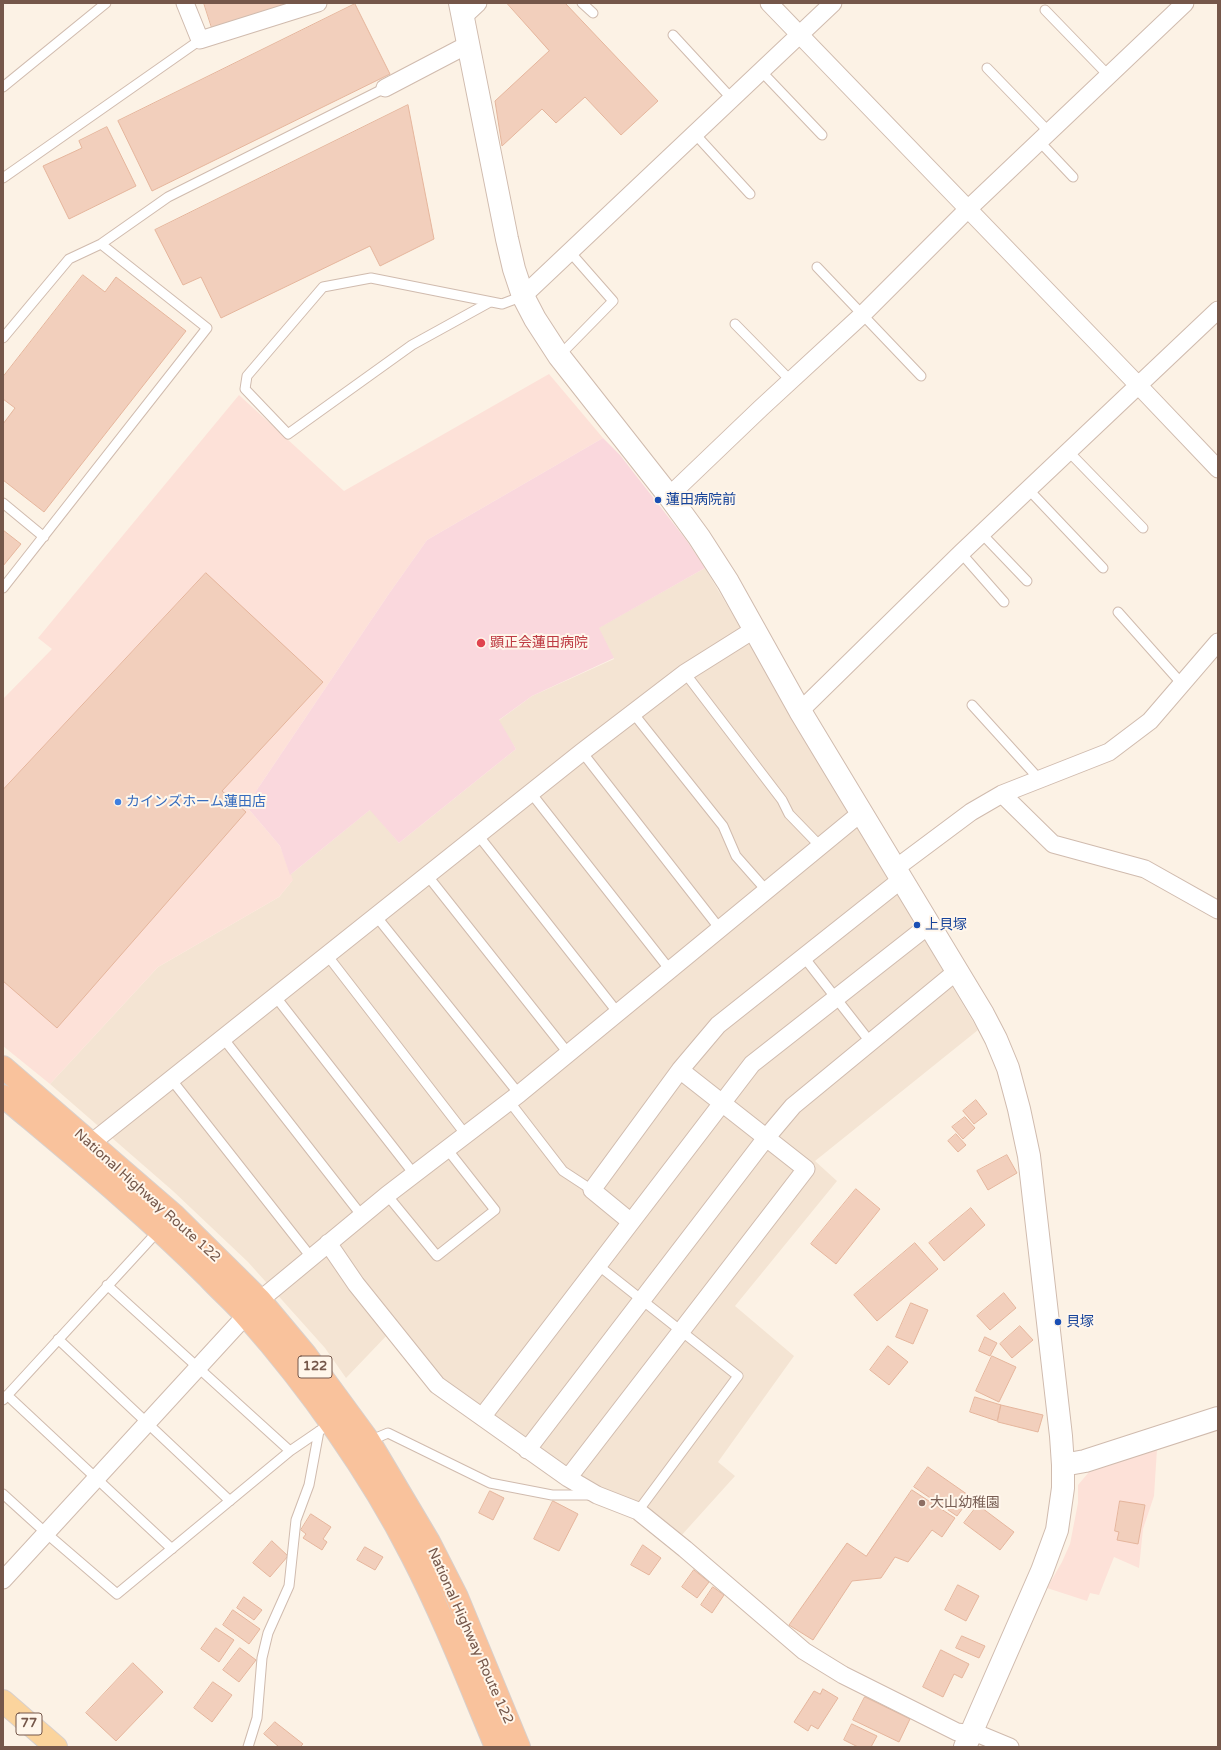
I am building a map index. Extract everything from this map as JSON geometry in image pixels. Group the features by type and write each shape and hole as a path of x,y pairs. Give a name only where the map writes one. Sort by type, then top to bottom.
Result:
{"highway":[{"name":"National Highway Route 122","path":"3,1067 90,1144 174,1215 253,1308 325,1427 380,1499 411,1554 438,1609 496,1747"},
{"name":"National Highway Route 122","path":"3,1096 159,1230 253,1308 306,1355 369,1441 429,1542 453,1590 519,1747"}],"main road":[{"name":"77","path":"3,1701 56,1747"}],"street":[{"path":"185,3 200,40 318,3"},
{"path":"769,3 1218,469"},
{"path":"523,296 833,3"},
{"path":"669,496 862,315 968,209 1185,3"},
{"path":"467,8 469,44 507,239 514,269 523,296 559,356 581,387 669,496 699,537 728,582 800,711 957,971 996,1039 1008,1068 1029,1156 1063,1465 1062,1495 1057,1530 1042,1571 968,1740"},
{"path":"385,88 469,44"},
{"path":"800,711 961,553 1218,310"},
{"path":"90,1144 582,752 685,673 755,629"},
{"path":"632,1222 592,1190 680,1070 718,1025 803,956 971,812 1002,794 1109,752 1150,721 1218,642"},
{"path":"1002,794 1053,844 1145,869 1218,910"},
{"path":"3,1580 253,1308 328,1243 414,1174 514,1098 862,812"},
{"path":"482,1417 752,1064 929,925"},
{"path":"528,1450 766,1138 793,1106 957,971"},
{"path":"568,1478 806,1169 680,1070"},
{"path":"328,1243 356,1284 437,1385 568,1478 597,1494 638,1511 804,1651 843,1675 957,1732 968,1740"},
{"path":"1063,1465 1085,1461 1218,1418"},
{"path":"968,1740 982,1735 1010,1747"}],"lane":[{"path":"3,87 106,3"},
{"path":"582,3 592,13"},
{"path":"1045,10 1108,75"},
{"path":"673,35 732,99"},
{"path":"3,178 200,40"},
{"path":"987,68 1044,136 1073,177"},
{"path":"761,71 822,135"},
{"path":"3,338 69,259 102,244 168,197 385,88"},
{"path":"695,134 750,194"},
{"path":"3,588 207,328 102,244"},
{"path":"559,356 613,301 570,252"},
{"path":"817,267 921,376"},
{"path":"490,302 412,345 288,434 245,389 247,376 323,287 371,278 502,304 523,296"},
{"path":"735,324 790,381"},
{"path":"1069,452 1143,528"},
{"path":"1029,490 1104,568"},
{"path":"3,503 44,537"},
{"path":"982,534 1026,582"},
{"path":"961,553 1004,602"},
{"path":"1118,612 1182,684"},
{"path":"685,673 782,800 789,814 820,846"},
{"path":"972,705 1040,780"},
{"path":"633,714 723,826 736,856 766,890"},
{"path":"582,752 720,929"},
{"path":"531,793 670,970"},
{"path":"478,835 618,1013"},
{"path":"427,875 568,1053"},
{"path":"376,916 514,1098 563,1171 592,1190"},
{"path":"327,955 466,1135"},
{"path":"803,956 837,998 870,1043"},
{"path":"275,996 414,1174"},
{"path":"223,1038 362,1216"},
{"path":"171,1079 311,1257"},
{"path":"388,1195 437,1256 495,1210 447,1149"},
{"path":"159,1230 5,1397 97,1478 172,1550"},
{"path":"599,1266 738,1376 638,1511"},
{"path":"107,1285 290,1451"},
{"path":"58,1339 230,1501"},
{"path":"3,1494 117,1594 290,1451 325,1427"},
{"path":"248,1747 256,1718 262,1658 268,1633 289,1586 296,1520 309,1485 325,1427"},
{"path":"369,1441 388,1433 490,1483 552,1495 597,1494"}],"shaded area":[{"path":"549,374 603,438 427,540 388,595 246,806 280,846 293,880 279,897 158,967 50,1084 3,1046 3,699 52,649 38,638 239,395 344,491"},
{"name":"顕正会蓮田病院","path":"603,438 620,455 687,541 705,568 599,628 614,658 532,696 499,720 516,749 399,843 370,810 290,875 280,846 246,806 388,595 427,540"},
{"path":"705,568 978,1030 815,1161 837,1181 735,1306 794,1356 718,1462 735,1476 680,1537 435,1387 390,1332 346,1378 325,1348 248,1262 173,1191 50,1084 158,967 279,897 292,881 290,875 371,809 399,843 516,749 498,721 532,696 614,659 598,628"},
{"path":"1157,1449 1154,1496 1143,1529 1139,1568 1114,1557 1099,1595 1090,1593 1087,1601 1047,1588 1062,1562 1070,1544 1078,1503 1078,1485 1089,1472"}],"building":[{"path":"204,3 300,3 213,31"},
{"path":"507,3 565,3 658,101 621,135 585,97 556,123 542,109 502,146 495,101 549,51"},
{"path":"355,4 390,74 152,191 118,121"},
{"path":"408,105 434,239 380,266 370,246 221,318 201,277 183,285 155,230"},
{"path":"107,127 136,186 69,219 43,166 82,148 79,141"},
{"path":"83,275 105,292 116,277 186,331 44,512 3,480 3,424 15,408 3,399 3,377"},
{"path":"3,530 21,544 3,566"},
{"name":"カインズホーム蓮田店","path":"206,573 323,682 222,791 246,812 57,1028 3,981 3,790"},
{"path":"976,1100 987,1114 974,1124 963,1111"},
{"path":"965,1117 975,1128 963,1139 952,1127"},
{"path":"956,1134 966,1145 958,1152 948,1141"},
{"path":"1007,1155 1017,1173 988,1190 977,1171"},
{"path":"856,1189 880,1209 836,1264 811,1244"},
{"path":"971,1208 985,1225 944,1261 929,1243"},
{"path":"915,1243 938,1269 877,1321 854,1295"},
{"path":"1004,1293 1016,1308 990,1330 977,1316"},
{"path":"911,1303 928,1310 913,1344 896,1337"},
{"path":"1020,1326 1033,1340 1012,1358 1000,1344"},
{"path":"985,1337 997,1343 990,1356 979,1351"},
{"path":"888,1346 908,1362 889,1385 870,1370"},
{"path":"992,1356 1016,1367 999,1402 976,1391"},
{"path":"975,1397 1001,1405 997,1421 970,1412"},
{"path":"1001,1405 1043,1415 1038,1432 998,1422"},
{"path":"928,1467 971,1497 957,1516 914,1487"},
{"path":"912,1490 955,1518 942,1537 932,1530 908,1562 895,1557 881,1578 852,1581 813,1640 789,1625 847,1543 866,1556"},
{"path":"490,1491 504,1498 493,1520 479,1513"},
{"path":"553,1501 578,1514 559,1551 534,1539"},
{"path":"1120,1501 1145,1505 1138,1544 1117,1540 1119,1532 1115,1531"},
{"path":"978,1505 1014,1532 1000,1550 964,1523"},
{"path":"311,1514 331,1527 323,1539 327,1542 322,1550 303,1538 306,1534 301,1530"},
{"path":"272,1541 288,1556 270,1577 253,1563"},
{"path":"643,1545 661,1558 649,1575 631,1565"},
{"path":"365,1547 383,1557 375,1570 357,1560"},
{"path":"694,1570 709,1582 697,1598 682,1587"},
{"path":"958,1585 979,1596 966,1621 945,1610"},
{"path":"713,1587 724,1595 712,1613 701,1605"},
{"path":"244,1597 262,1610 254,1620 237,1608"},
{"path":"233,1610 260,1629 249,1644 223,1625"},
{"path":"216,1628 234,1640 219,1662 201,1649"},
{"path":"962,1636 985,1646 979,1658 956,1648"},
{"path":"240,1648 256,1660 239,1682 223,1670"},
{"path":"941,1650 969,1664 962,1678 954,1674 943,1697 923,1687"},
{"path":"133,1663 163,1692 116,1741 86,1713"},
{"path":"213,1682 232,1695 212,1722 194,1708"},
{"path":"823,1689 838,1698 818,1729 811,1725 808,1731 794,1722 814,1691 820,1694"},
{"path":"865,1697 910,1719 899,1742 853,1720"},
{"path":"275,1722 303,1744 300,1747 279,1747 264,1734"},
{"path":"852,1724 877,1736 871,1747 858,1747 844,1740"}],"place":[{"name":"蓮田病院前","path":"658,500"},
{"name":"顕正会蓮田病院","path":"481,643"},
{"name":"カインズホーム蓮田店","path":"118,802"},
{"name":"上貝塚","path":"917,925"},
{"name":"貝塚","path":"1058,1322"},
{"name":"大山幼稚園","path":"922,1503"}]}
